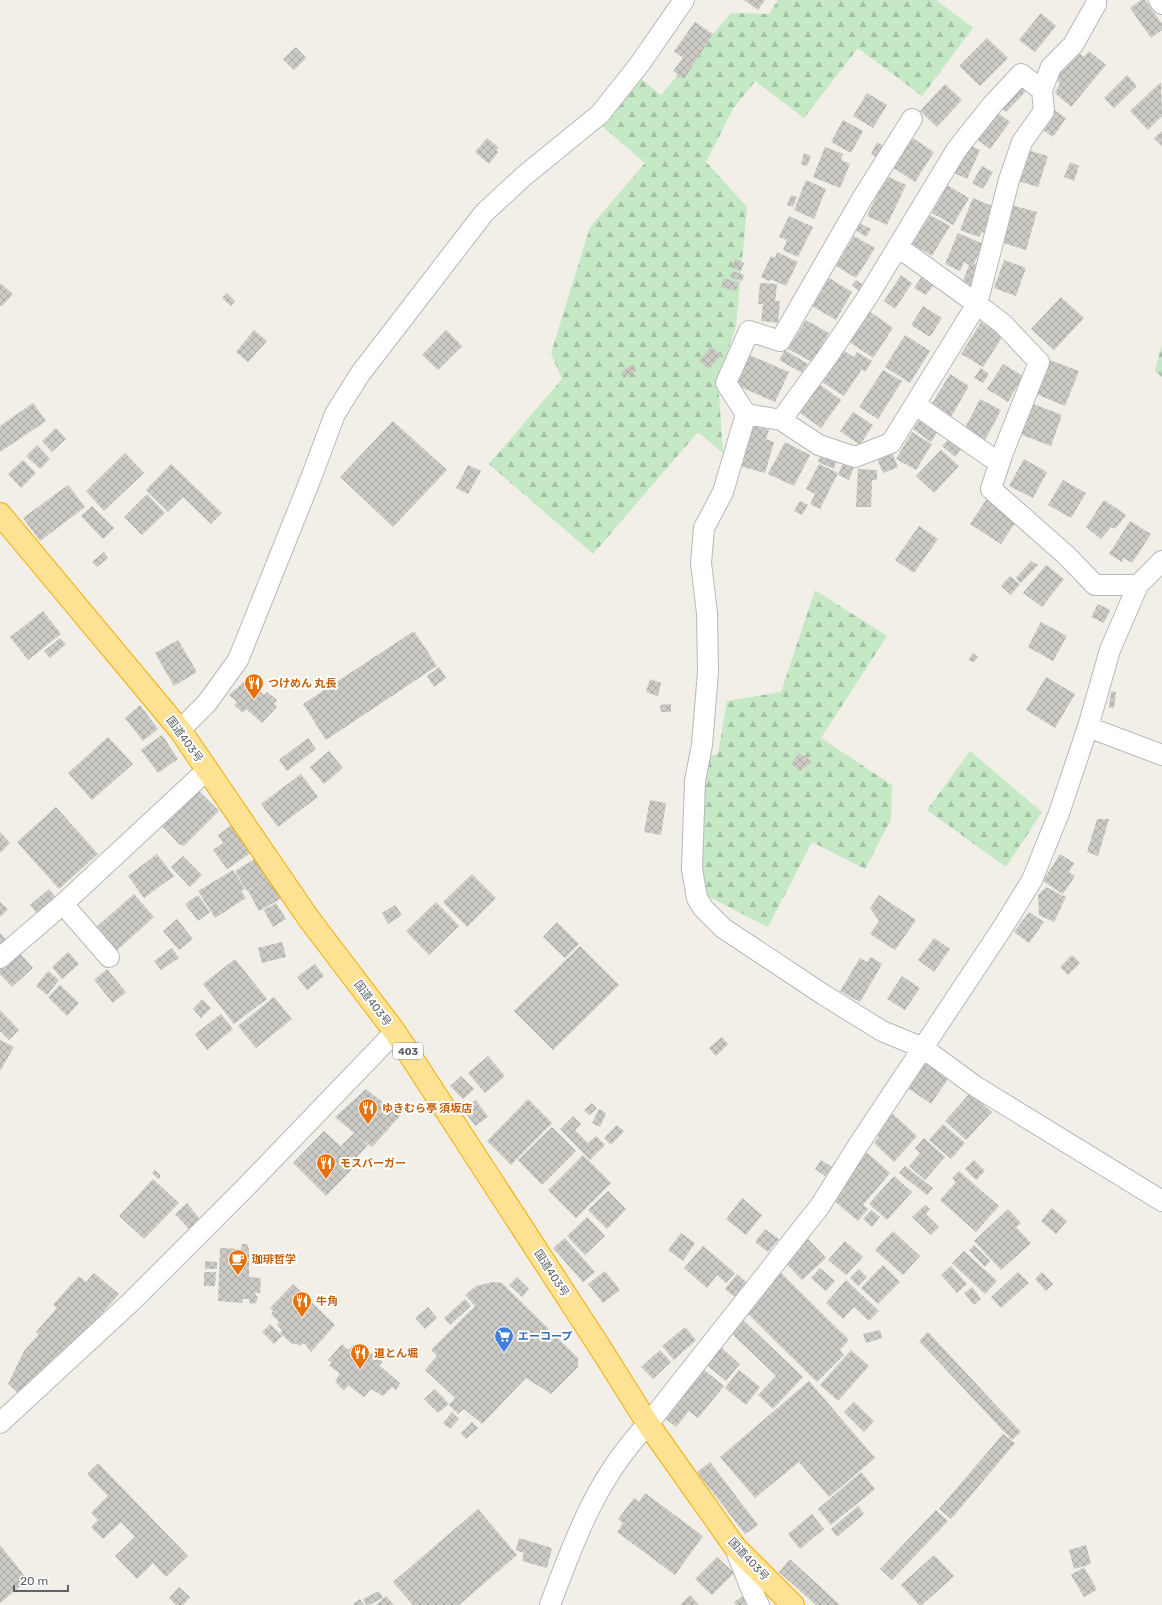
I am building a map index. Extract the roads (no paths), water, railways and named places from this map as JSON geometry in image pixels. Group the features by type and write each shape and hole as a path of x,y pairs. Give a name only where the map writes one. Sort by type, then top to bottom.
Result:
{"highway":[{"name":"国道403号","path":"0,514 180,730 309,919 395,1032 648,1424 735,1547 793,1605"}],"street":[{"path":"180,730 207,703 238,660 335,414 360,374 484,213 524,176 600,114 639,65 684,0"},
{"path":"912,119 863,197 780,341 749,331 726,383 746,414 781,420 819,445 855,457 891,442 916,405 977,304 1009,180 1022,142 1044,111 1042,90 1051,67 1073,45 1096,4 1096,0"},
{"path":"1159,0 1162,4"},
{"path":"781,420 828,356 898,247 957,149 992,105 1021,74 1042,90"},
{"path":"898,247 1003,324 1039,362 999,463 991,489 1066,555 1095,585 1138,585"},
{"path":"916,405 999,463"},
{"path":"746,414 722,492 704,528 701,563 707,613 708,672 702,745 696,781 693,833 692,869 697,898 703,908 723,928 824,995 882,1031 923,1048 975,1086 1162,1201"},
{"path":"550,1605 575,1538 598,1490 630,1443 648,1424 820,1206 1003,927 1032,880 1059,813 1088,727 1110,650 1138,585 1162,561"},
{"path":"1088,727 1162,755"},
{"path":"0,958 62,904 207,770"},
{"path":"62,904 109,957"},
{"path":"0,1423 131,1302 243,1190 395,1032"},
{"path":"735,1547 752,1591 760,1605"}],"place":[{"name":"つけめん 丸長","path":"254,700"},
{"name":"ゆきむら亭 須坂店","path":"368,1125"},
{"name":"モスバーガー","path":"326,1180"},
{"name":"珈琲哲学","path":"238,1276"},
{"name":"牛角","path":"302,1318"},
{"name":"エーコープ","path":"504,1353"},
{"name":"道とん堀","path":"360,1370"}]}
